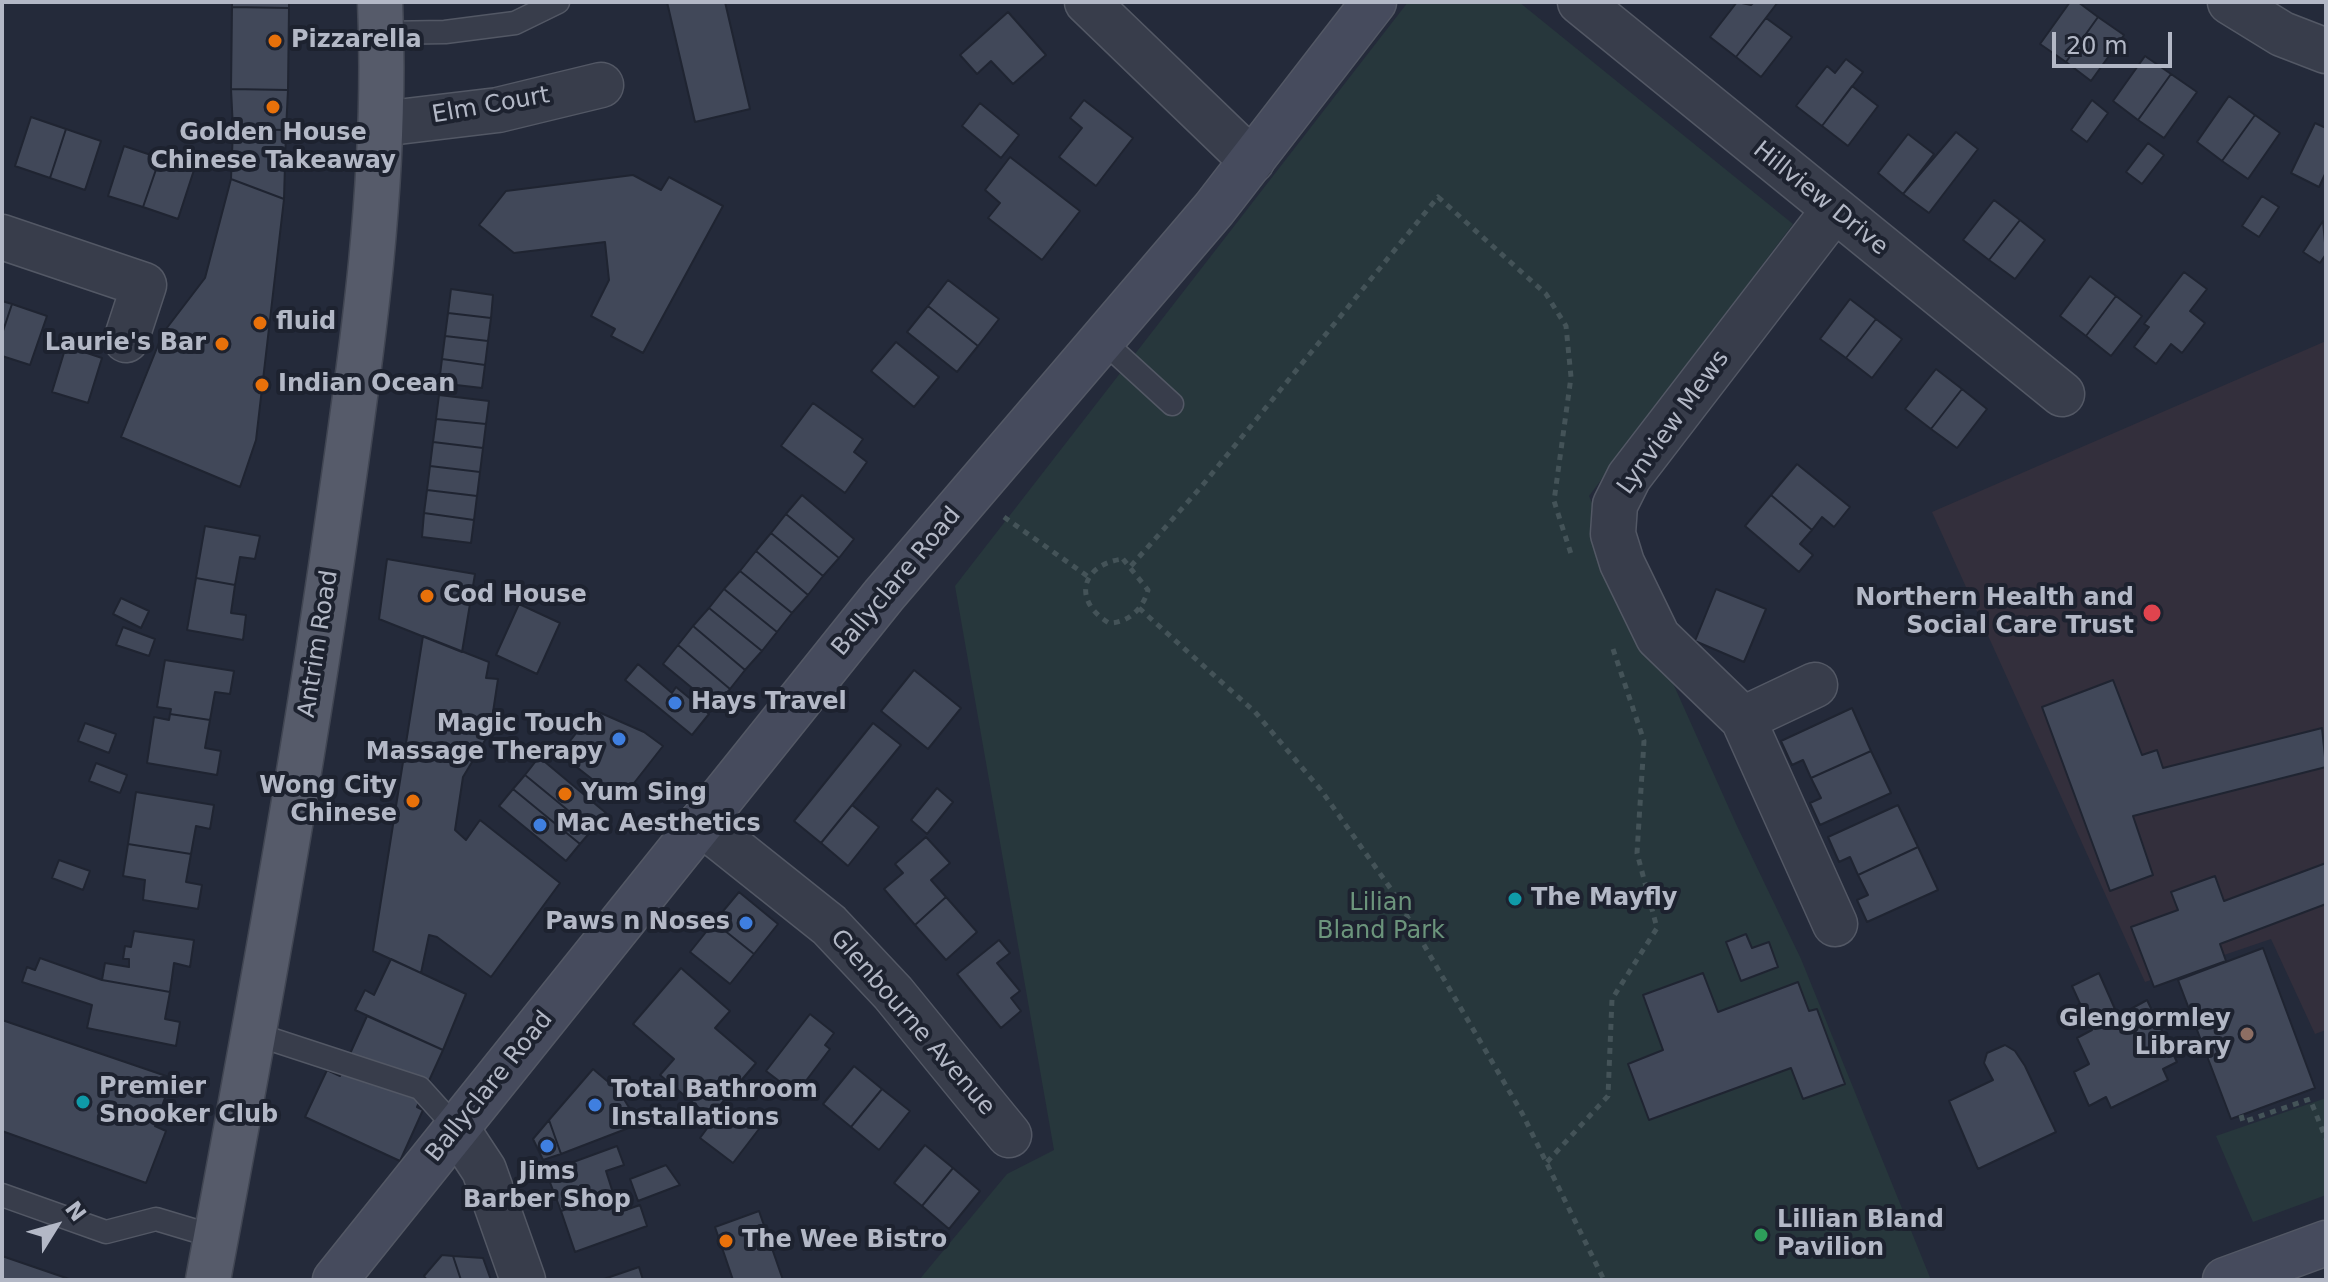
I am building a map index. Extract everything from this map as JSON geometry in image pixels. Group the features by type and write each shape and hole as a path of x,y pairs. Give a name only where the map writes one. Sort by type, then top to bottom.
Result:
{"main road":[{"name":"Ballyclare Road","path":"335,1280 884,595 1252,161 1374,2"},
{"name":"Antrim Road","path":"208,1280 255,1034 351,427 381,124 380,18"},
{"path":"216,1237 219,1280"},
{"path":"2247,1276 2326,1243"}],"street":[{"path":"1087,2 1252,161"},
{"name":"Hillview Drive","path":"1580,2 2062,394"},
{"path":"2230,2 2282,34 2326,51"},
{"name":"Elm Court","path":"381,124 498,110 601,85"},
{"name":"Lynview Mews","path":"1834,210 1629,477 1615,505 1613,534 1658,637 1743,719 1835,924"},
{"path":"2,237 144,285 126,340"},
{"path":"1743,719 1815,685"},
{"name":"Glenbourne Avenue","path":"701,823 829,925 893,993 1009,1135"},
{"path":"457,1129 484,1170 523,1280"}],"lane":[{"path":"380,18 445,32 515,23 558,2"},
{"path":"1102,340 1172,404"},
{"path":"255,1034 420,1088 457,1129"},
{"path":"2,1195 106,1232 156,1219 216,1237"}],"path":[{"path":"1131,566 1201,487 1438,197 1546,294 1566,326 1571,377 1567,432 1554,501 1565,542 1577,566"},
{"path":"971,493 1090,578"},
{"path":"1123,559 1148,590 1139,608 1121,623 1109,623 1086,603 1083,590 1090,578 1108,561 1123,559"},
{"path":"1139,608 1255,712 1321,790 1393,892 1522,1113 1604,1280"},
{"path":"1547,1162 1608,1096 1612,999 1657,928 1637,853 1644,741 1611,644"},
{"path":"2241,1115 2243,1122 2310,1099 2326,1139"}],"shaded area":[{"name":"Northern Health and Social Care Trust","path":"2326,341 2326,1030 2315,1034 2271,939 2145,982 1932,512"}],"green space":[{"name":"Lilian Bland Park","path":"1408,2 1519,2 1793,224 1589,496 1737,826 1801,959 1931,1280 919,1280 1007,1174 1054,1150 955,586"},
{"path":"2326,1098 2326,1195 2253,1222 2216,1136"}],"building":[{"path":"232,2 289,2 289,8 232,7"},
{"path":"667,2 725,2 750,109 695,122"},
{"path":"1737,2 1751,5 1754,2 1778,2 1736,57 1710,37"},
{"path":"2070,2 2078,2 2098,17 2066,62 2040,44"},
{"path":"232,7 289,8 288,90 231,89"},
{"path":"1008,12 1046,55 1013,84 991,61 977,74 960,55"},
{"path":"2098,17 2124,35 2091,81 2066,62"},
{"path":"1766,18 1792,37 1761,77 1736,57"},
{"path":"2145,56 2171,74 2138,120 2113,101"},
{"path":"1846,59 1863,72 1822,126 1796,106 1827,66 1835,73"},
{"path":"2171,74 2197,92 2164,138 2138,120"},
{"path":"1852,86 1878,106 1848,146 1822,126"},
{"path":"231,89 288,90 286,130 233,129"},
{"path":"2229,96 2255,115 2222,161 2197,142"},
{"path":"1084,100 1133,138 1096,186 1059,157 1082,128 1070,118"},
{"path":"2092,100 2108,113 2087,142 2071,130"},
{"path":"980,103 1019,135 1001,158 962,126"},
{"path":"2255,115 2280,133 2248,179 2222,161"},
{"path":"31,117 66,129 50,178 15,166"},
{"path":"2315,123 2326,128 2326,172 2319,187 2291,173"},
{"path":"66,129 101,141 85,190 50,178"},
{"path":"233,129 286,130 284,199 231,179"},
{"path":"1956,132 1978,149 1929,213 1903,194"},
{"path":"1908,134 1934,154 1903,194 1878,173"},
{"path":"2148,143 2164,155 2142,184 2126,172"},
{"path":"124,146 160,158 143,207 108,196"},
{"path":"1010,157 1080,211 1042,260 988,218 1000,203 985,190"},
{"path":"160,158 194,170 178,219 143,207"},
{"path":"633,175 661,190 669,177 723,206 643,353 611,336 615,329 591,316 609,280 605,242 514,253 479,225 506,191"},
{"path":"231,179 284,199 256,440 240,487 121,437 163,333 205,278"},
{"path":"2262,196 2279,207 2259,237 2242,226"},
{"path":"1994,200 2020,220 1989,260 1963,240"},
{"path":"2020,220 2045,240 2015,279 1989,260"},
{"path":"2323,221 2326,254 2320,263 2303,252"},
{"path":"2184,272 2207,289 2190,311 2205,323 2182,353 2171,344 2156,364 2134,347 2149,327 2144,324"},
{"path":"2090,276 2116,296 2086,336 2060,316"},
{"path":"948,280 999,319 978,346 928,306"},
{"path":"451,289 493,295 491,318 448,313"},
{"path":"2116,296 2142,316 2111,356 2086,336"},
{"path":"1850,299 1876,319 1846,358 1820,339"},
{"path":"2,301 12,304 2,334"},
{"path":"12,304 47,316 30,365 2,356 2,334"},
{"path":"928,306 978,346 957,372 907,332"},
{"path":"448,313 491,318 488,341 445,336"},
{"path":"1876,319 1902,339 1872,378 1846,358"},
{"path":"445,336 488,341 485,365 442,359"},
{"path":"896,342 939,377 914,407 871,371"},
{"path":"66,346 102,358 88,403 52,392"},
{"path":"442,359 485,365 482,388 439,383"},
{"path":"1936,369 1962,389 1931,429 1905,409"},
{"path":"1962,389 1987,409 1957,448 1931,429"},
{"path":"439,395 489,401 486,424 436,419"},
{"path":"813,403 863,439 854,452 867,462 845,493 781,446"},
{"path":"436,419 486,424 483,448 433,442"},
{"path":"433,442 483,448 480,472 430,466"},
{"path":"1797,464 1850,507 1834,527 1822,517 1812,530 1771,495"},
{"path":"430,466 480,472 477,496 427,490"},
{"path":"427,490 477,496 474,520 424,513"},
{"path":"802,495 854,539 839,558 786,514"},
{"path":"1771,495 1812,530 1800,544 1813,555 1799,572 1745,526"},
{"path":"424,513 474,520 471,543 422,537"},
{"path":"786,514 839,558 823,576 771,533"},
{"path":"205,526 260,536 255,559 240,557 235,585 196,578"},
{"path":"771,533 823,576 808,595 756,551"},
{"path":"756,551 808,595 792,613 740,571"},
{"name":"Cod House","path":"387,559 475,574 462,652 379,619"},
{"path":"740,571 792,613 777,632 724,589"},
{"path":"196,578 235,585 231,613 246,615 243,640 187,630"},
{"path":"724,589 777,632 762,651 709,608"},
{"path":"1716,589 1766,609 1744,662 1695,641"},
{"path":"121,598 149,611 141,628 113,614"},
{"path":"519,604 560,623 537,674 496,655"},
{"path":"709,608 762,651 745,670 693,626"},
{"path":"693,626 745,670 730,689 678,645"},
{"path":"123,627 155,639 149,656 116,645"},
{"path":"423,636 489,662 486,678 498,679 490,732 463,777 455,830 466,840 480,820 560,883 491,977 437,937 429,935 421,973 373,951"},
{"path":"678,645 730,689 715,707 663,664"},
{"path":"165,660 234,671 230,694 215,692 210,720 170,714 171,709 157,707"},
{"name":"Hays Travel","path":"638,664 672,693 676,687 709,714 692,735 625,680"},
{"path":"914,670 961,708 928,749 881,711"},
{"path":"2113,680 2142,755 2157,750 2163,768 2322,728 2326,767 2133,816 2153,875 2110,891 2042,707"},
{"path":"1852,708 1871,751 1811,778 1803,760 1792,765 1781,741"},
{"path":"594,710 644,732 663,746 620,801 560,754"},
{"path":"170,714 210,720 205,748 221,751 217,775 147,763 154,717 169,720"},
{"path":"85,723 116,734 109,753 78,741"},
{"path":"873,723 901,745 821,843 794,821"},
{"path":"1871,751 1891,793 1820,825 1810,803 1821,798 1811,778"},
{"name":"Yum Sing","path":"539,757 606,813 592,830 525,775"},
{"path":"96,763 127,775 120,793 89,781"},
{"path":"525,775 592,830 580,844 513,789"},
{"path":"937,788 953,802 927,834 911,820"},
{"name":"Mac Aesthetics","path":"513,789 580,844 566,861 499,806"},
{"path":"136,792 214,805 210,829 196,826 191,854 128,844"},
{"path":"852,805 879,827 848,866 821,843"},
{"path":"1898,805 1918,847 1858,875 1850,857 1839,862 1828,837"},
{"path":"926,837 950,863 931,880 946,897 915,925 884,889 903,873 895,864"},
{"path":"128,844 191,854 186,882 202,885 198,909 143,900 145,880 123,876"},
{"path":"1918,847 1938,890 1867,922 1857,900 1868,895 1858,875"},
{"path":"59,860 90,871 83,890 52,878"},
{"path":"2326,863 2326,904 2220,944 2226,961 2154,987 2131,927 2178,910 2171,892 2215,876 2224,901"},
{"name":"Paws n Noses","path":"739,892 778,924 754,954 714,922"},
{"path":"946,897 977,932 946,960 915,925"},
{"path":"714,922 754,954 730,984 690,952"},
{"path":"134,931 194,940 190,967 174,963 170,992 102,980 105,963 129,967 129,959 123,959 125,946 131,947"},
{"path":"1746,934 1752,948 1769,942 1778,967 1741,981 1726,942"},
{"path":"999,940 1010,953 997,963 1020,991 1011,998 1021,1011 1001,1028 957,974"},
{"name":"Glengormley Library","path":"2263,948 2315,1088 2231,1119 2178,980"},
{"path":"40,958 102,980 170,992 165,1019 180,1022 176,1046 87,1028 92,1005 22,982 27,967 35,970"},
{"path":"391,959 466,994 443,1050 355,1010 365,990 374,995"},
{"path":"681,968 730,1011 715,1028 756,1063 710,1117 660,1075 674,1059 633,1024"},
{"path":"1703,973 1718,1012 1798,982 1809,1011 1817,1009 1845,1084 1803,1099 1791,1068 1649,1120 1628,1064 1663,1050 1643,995"},
{"path":"2099,973 2118,1016 2147,1000 2177,1062 2163,1069 2168,1080 2111,1108 2106,1097 2089,1106 2074,1072 2089,1064 2077,1038 2092,1030 2072,986"},
{"path":"810,1014 834,1033 825,1045 830,1049 796,1094 766,1071"},
{"path":"367,1016 443,1050 417,1107 423,1110 400,1161 305,1117 327,1070 340,1076"},
{"name":"Premier Snooker Club","path":"2,1020 172,1078 155,1126 166,1131 146,1183 2,1131"},
{"path":"2005,1045 2015,1051 2025,1066 2056,1132 1978,1169 1949,1101 1993,1080 1984,1063 1987,1053"},
{"path":"854,1066 882,1089 851,1127 823,1104"},
{"name":"Total Bathroom Installations","path":"593,1069 619,1091 639,1124 561,1154 549,1120"},
{"path":"882,1089 910,1111 879,1150 851,1127"},
{"path":"725,1104 759,1129 733,1163 700,1138"},
{"name":"Jims Barber Shop","path":"549,1120 561,1154 543,1160 533,1139"},
{"path":"925,1145 953,1168 922,1206 894,1183"},
{"path":"617,1146 624,1165 606,1171 613,1193 561,1211 546,1172"},
{"path":"666,1165 680,1185 638,1201 630,1179"},
{"path":"953,1168 980,1191 949,1229 922,1206"},
{"path":"613,1193 620,1212 640,1205 647,1226 575,1252 561,1211"},
{"path":"759,1211 783,1280 733,1280 715,1227"},
{"path":"442,1255 453,1256 461,1280 427,1280 424,1276"},
{"path":"2,1256 72,1280 2,1280"},
{"path":"453,1256 483,1258 491,1280 461,1280"},
{"path":"639,1267 643,1280 601,1280"}],"place":[{"name":"Pizzarella","path":"275,41"},
{"name":"Golden House Chinese Takeaway","path":"273,107"},
{"name":"fluid","path":"260,323"},
{"name":"Laurie's Bar","path":"222,344"},
{"name":"Indian Ocean","path":"262,385"},
{"name":"Cod House","path":"427,596"},
{"name":"Northern Health and Social Care Trust","path":"2152,613"},
{"name":"Hays Travel","path":"675,703"},
{"name":"Magic Touch Massage Therapy","path":"619,739"},
{"name":"Yum Sing","path":"565,794"},
{"name":"Wong City Chinese","path":"413,801"},
{"name":"Mac Aesthetics","path":"540,825"},
{"name":"The Mayfly","path":"1515,899"},
{"name":"Paws n Noses","path":"746,923"},
{"name":"Glengormley Library","path":"2247,1034"},
{"name":"Premier Snooker Club","path":"83,1102"},
{"name":"Total Bathroom Installations","path":"595,1105"},
{"name":"Jims Barber Shop","path":"547,1146"},
{"name":"Lillian Bland Pavilion","path":"1761,1235"},
{"name":"The Wee Bistro","path":"726,1241"}]}
